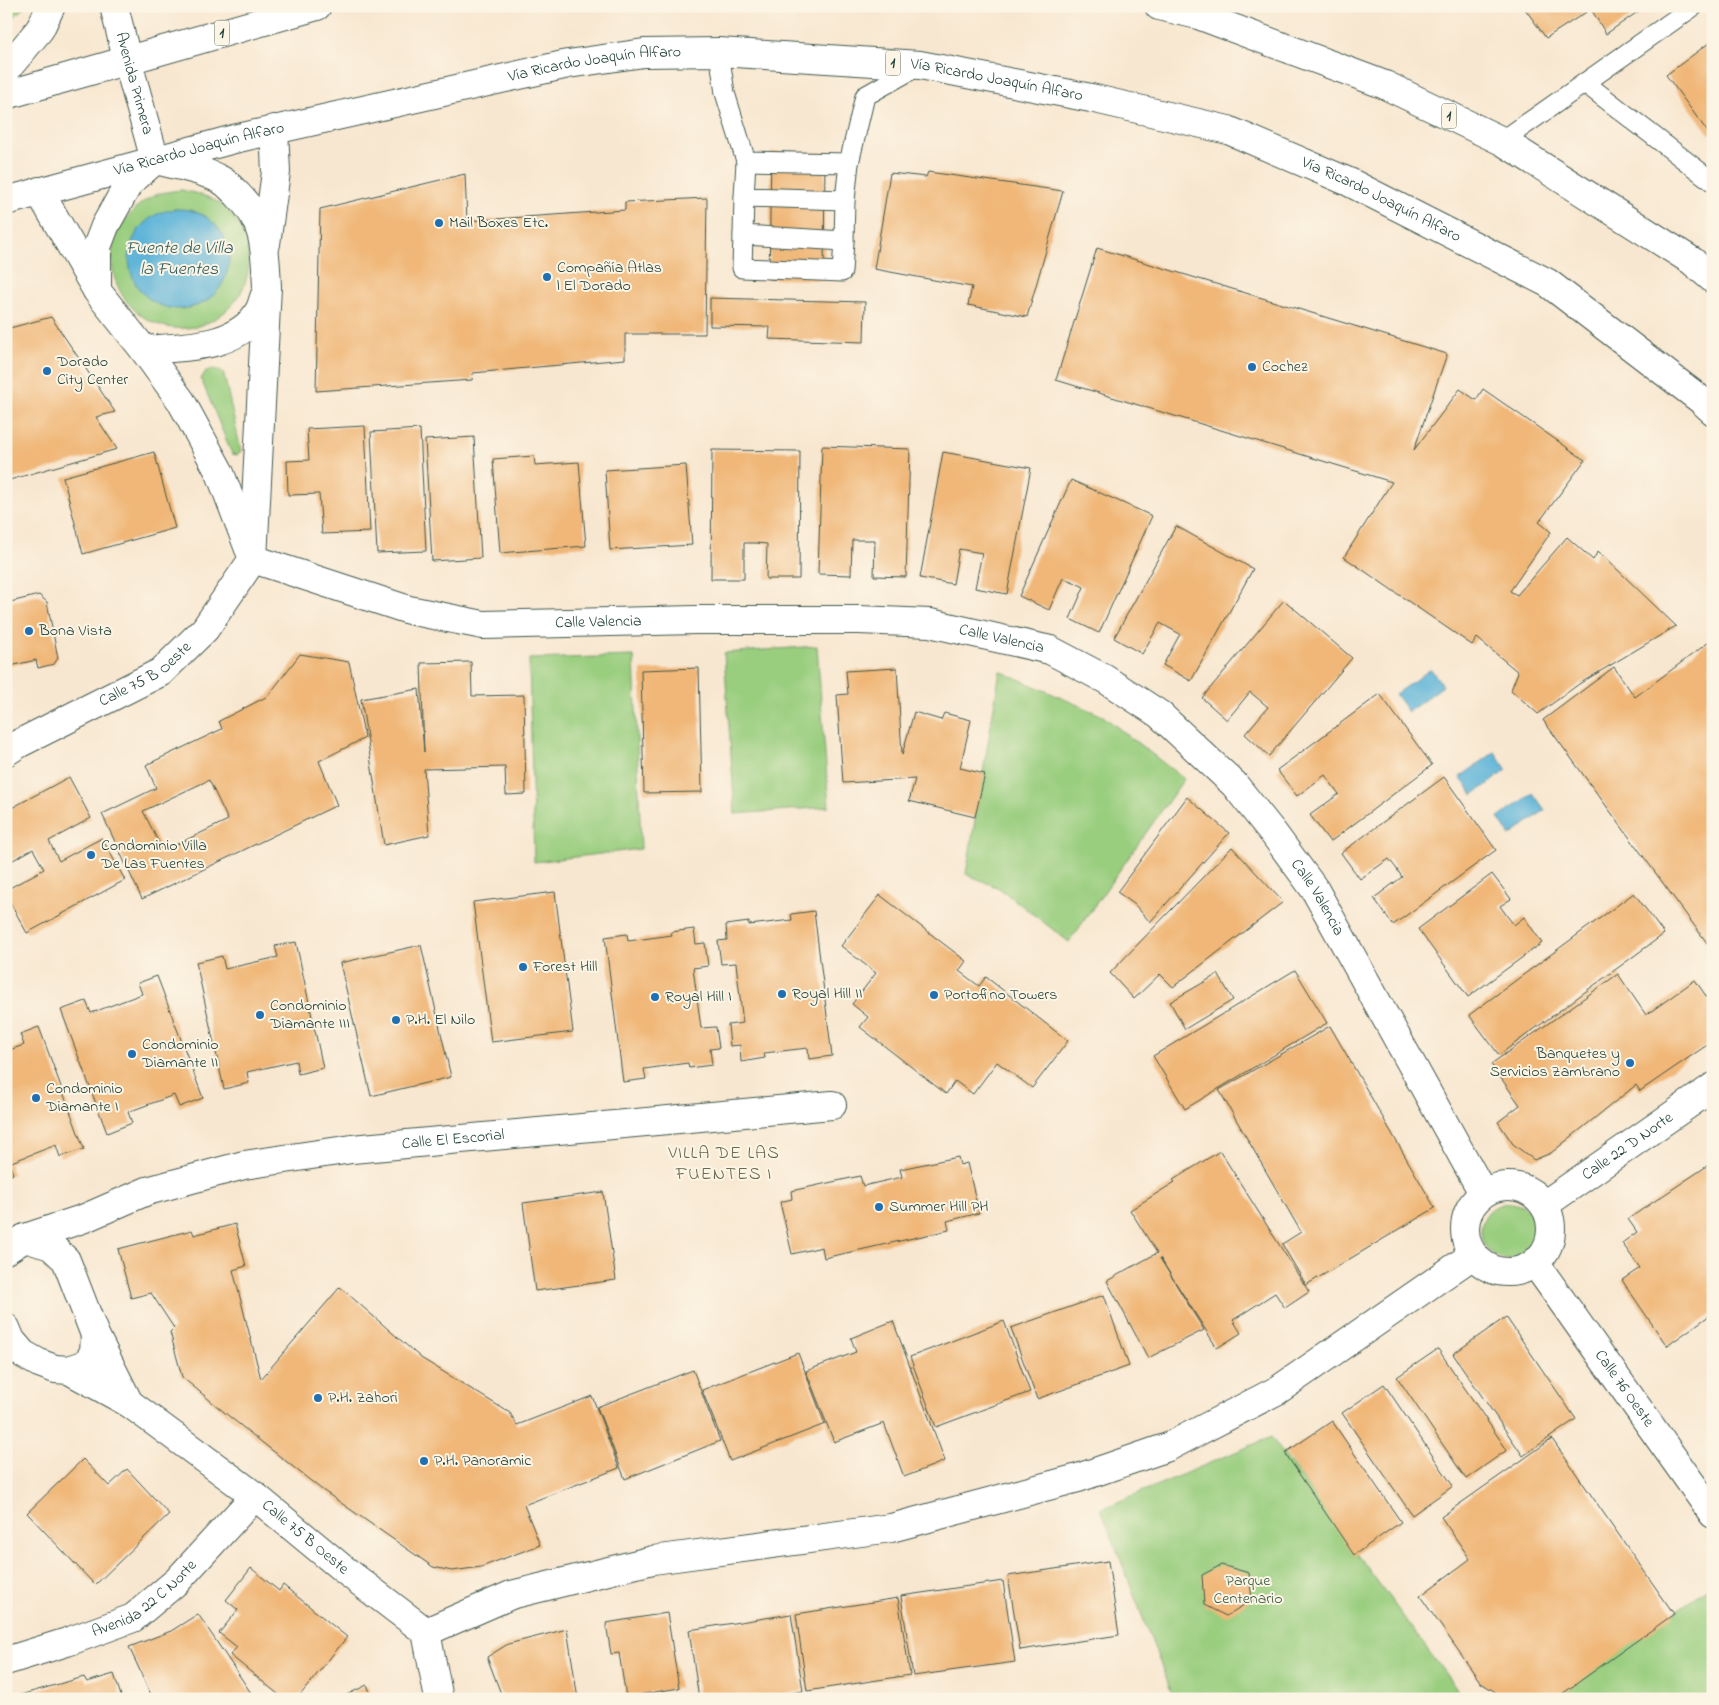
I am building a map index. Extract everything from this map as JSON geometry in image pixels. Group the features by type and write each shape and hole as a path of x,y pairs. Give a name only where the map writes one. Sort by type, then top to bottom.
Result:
{"street":[{"path":"6,70 40,29 51,6"},
{"name":"Avenida Primera","path":"114,6 154,160"},
{"name":"1","path":"1159,6 1198,15 1385,85 1502,141 1692,261 1713,279"},
{"name":"1","path":"6,95 306,7"},
{"name":"Vía Ricardo Joaquín Alfaro","path":"6,201 274,129 568,64 644,53 719,52 920,65 1091,98 1228,130 1349,182 1548,283 1713,411"},
{"path":"265,248 276,172 274,129"},
{"path":"97,291 97,247 105,226 129,183 154,160 208,174 223,181 250,206 260,228 265,248 267,287 253,559"},
{"path":"39,191 97,291 144,350 181,401 220,473 253,559"},
{"path":"144,350 206,343 236,334 248,324 259,310 267,287"},
{"name":"Calle 75 B Oeste","path":"6,752 20,743 161,672 205,629 253,559"},
{"name":"Calle Valencia","path":"253,559 408,610 483,625 686,620 859,620 930,624 1050,650 1074,662 1105,679 1159,714 1234,784 1274,834 1315,890 1483,1193"},
{"name":"Calle 22 D Norte","path":"1544,1205 1713,1087"},
{"name":"Calle El Escorial","path":"16,1244 84,1218 147,1190 244,1165 352,1148 832,1105"},
{"path":"1509,1185 1523,1188 1535,1195 1544,1205 1550,1217 1552,1230 1544,1254 1535,1264 1523,1270 1510,1273 1495,1271 1483,1265 1473,1255 1464,1229 1473,1203 1483,1193 1509,1185"},
{"path":"16,1244 51,1246 66,1260 84,1218"},
{"path":"439,1699 426,1632 511,1595 653,1560 891,1528 1078,1478 1168,1447 1278,1390 1473,1255"},
{"name":"Calle 75 B Oeste","path":"66,1260 95,1335 129,1403"},
{"name":"Calle 76 Oeste","path":"1535,1264 1713,1514"},
{"name":"Calle 75 B Oeste","path":"6,1328 11,1340 23,1354 38,1363 55,1369 69,1370 129,1403 255,1496 342,1568 426,1632"},
{"path":"69,1370 86,1364 94,1352 95,1335"},
{"name":"Avenida 22 C Norte","path":"6,1662 133,1618 177,1582 255,1496"}],"lane":[{"path":"1502,141 1694,6"},
{"path":"719,52 725,93 746,161 742,268 842,272 845,200 849,163 865,96 920,65"},
{"path":"1585,83 1713,182"},
{"path":"746,161 849,163"},
{"path":"744,197 845,200"},
{"path":"743,235 844,242"}],"green space":[{"path":"6,6 26,6 6,24"},
{"path":"181,190 208,197 223,206 231,214 238,223 247,244 249,266 240,294 226,311 202,325 178,328 156,324 137,312 123,296 114,276 112,255 117,233 134,210 143,202 158,194","holes":["173,209 190,210 206,216 229,257 227,272 220,287 209,299"]},
{"path":"213,369 221,371 224,375 241,451 237,455 232,454 201,379 206,371"},
{"path":"817,646 829,807 735,814 724,653"},
{"path":"634,656 641,849 534,862 529,659"},
{"path":"1000,671 1103,716 1184,779 1069,942 999,888 966,874"},
{"path":"1509,1203 1520,1205 1529,1211 1535,1220 1537,1231 1535,1242 1529,1251 1520,1257 1509,1259 1498,1257 1489,1251 1483,1242 1481,1231 1483,1220 1489,1211 1498,1205"},
{"name":"Parque Centenario","path":"1271,1437 1464,1699 1174,1699 1101,1509"},
{"path":"1709,1588 1713,1592 1713,1699 1554,1699"}],"water":[{"name":"Fuente de Villa la Fuentes","path":"179,209 198,213 214,224 225,240 229,259 225,278 214,294 198,305 179,309 160,305 144,294 133,278 129,259 133,240 144,224 160,213"},
{"path":"1431,669 1443,686 1408,712 1395,694"},
{"path":"1495,752 1507,770 1473,795 1460,777"},
{"path":"1533,793 1545,810 1510,836 1498,818"}],"building":[{"path":"1523,6 1646,6 1606,34 1591,9 1546,38"},
{"path":"1713,40 1713,133 1710,135 1666,75"},
{"path":"771,152 825,153 824,280 769,279"},
{"path":"928,172 1063,191 1027,317 968,305 972,287 874,269 890,173 926,177"},
{"path":"465,174 467,221 625,210 625,202 707,198 705,334 625,334 625,359 473,373 472,380 316,391 320,209"},
{"path":"1097,248 1447,354 1414,450 1460,389 1476,400 1483,389 1585,460 1539,522 1551,532 1510,591 1517,595 1567,537 1593,560 1598,551 1676,626 1579,684 1538,714 1511,690 1518,672 1477,638 1472,645 1344,557 1392,482 1056,380"},
{"path":"710,298 865,302 864,342 769,339 770,327 710,326"},
{"name":"Dorado City Center","path":"51,317 115,412 96,417 117,449 6,481 6,329"},
{"path":"365,426 370,532 322,534 319,494 288,495 287,461 309,460 307,429"},
{"path":"420,429 426,551 377,553 371,432"},
{"path":"474,437 481,558 432,561 425,440"},
{"path":"822,446 910,449 906,577 874,576 875,540 852,540 851,575 818,574"},
{"path":"712,450 800,451 799,579 766,579 767,544 744,543 744,579 711,579"},
{"path":"154,452 175,528 83,554 63,477"},
{"path":"943,452 1031,468 1007,594 975,588 982,553 959,549 953,584 920,578"},
{"path":"534,456 535,465 579,462 586,546 500,553 493,459"},
{"path":"686,465 692,545 610,550 605,470"},
{"path":"1071,480 1152,516 1099,633 1070,619 1084,587 1074,582 1063,578 1049,610 1019,596"},
{"path":"1176,526 1253,569 1191,681 1163,665 1180,634 1160,623 1142,654 1114,638"},
{"name":"Bona Vista","path":"39,595 47,602 58,658 54,664 38,668 36,660 6,667 6,603"},
{"path":"1284,600 1352,658 1269,756 1245,734 1268,707 1250,692 1227,720 1202,698"},
{"path":"1713,639 1713,951 1543,720 1614,667 1635,697"},
{"path":"300,654 349,662 365,738 319,761 337,805 142,899 102,814 156,788 146,765 222,729 219,721 268,696","holes":["209,780 228,820 163,851 143,811"]},
{"path":"471,662 472,696 524,695 526,794 506,795 505,767 424,769 429,835 384,845 361,699 419,689 424,752 421,663"},
{"path":"699,668 702,792 644,793 641,670"},
{"path":"897,668 902,755 914,712 941,720 944,713 971,720 960,768 985,774 975,817 909,801 915,779 843,783 837,695 848,694 846,671"},
{"path":"1380,694 1432,765 1330,842 1310,815 1339,794 1325,775 1297,796 1277,770"},
{"name":"Condominio Villa De Las Fuentes","path":"69,777 91,818 49,841 59,861 102,838 125,880 27,933 6,895 6,890 44,869 33,849 6,864 6,811"},
{"path":"1444,777 1496,850 1393,925 1374,898 1402,877 1396,868 1389,859 1360,879 1341,853"},
{"path":"1187,797 1229,833 1150,922 1134,904 1117,892"},
{"path":"1232,847 1283,902 1173,987 1160,974 1134,999 1110,973"},
{"path":"1492,874 1511,899 1500,906 1507,916 1514,925 1524,917 1542,943 1468,997 1418,929"},
{"name":"Forest Hill","path":"555,892 573,1032 491,1042 473,902"},
{"path":"1634,893 1664,934 1499,1055 1469,1015"},
{"name":"Portofino Towers","path":"880,895 966,961 959,971 979,986 986,977 1068,1041 1032,1088 997,1062 973,1094 955,1081 946,1094 860,1027 868,1017 852,1004 876,973 841,946"},
{"name":"Royal Hill II","path":"814,911 832,1056 809,1059 808,1048 764,1053 765,1058 741,1062 740,1045 730,1046 728,1025 743,1023 736,963 721,964 718,941 727,940 726,925 749,922 749,925 792,920 791,914"},
{"name":"Royal Hill I","path":"694,929 696,944 705,943 708,966 693,968 701,1028 716,1027 719,1048 710,1049 712,1065 689,1068 688,1063 644,1069 646,1079 623,1082 605,937 627,934 628,941 672,935 671,932"},
{"name":"Condominio Diamante III","path":"296,942 323,1068 298,1074 296,1061 247,1072 249,1083 224,1089 196,962 222,956 225,969 278,957 275,946"},
{"name":"P.H. El Nilo","path":"421,945 451,1077 371,1096 340,963"},
{"path":"1295,970 1327,1023 1185,1109 1153,1056"},
{"path":"1218,974 1233,1000 1185,1029 1170,1002"},
{"name":"Banquetes y Servicios Zambrano","path":"1618,974 1646,1015 1695,980 1713,1006 1713,1041 1640,1091 1636,1085 1551,1153 1534,1160 1513,1144 1498,1122 1520,1105 1491,1064"},
{"name":"Condominio Diamante II","path":"157,976 203,1098 179,1107 174,1095 128,1112 132,1123 107,1133 61,1010 86,1001 91,1013 142,994 138,983"},
{"path":"1330,1026 1435,1208 1306,1285 1282,1244 1301,1232 1219,1090"},
{"name":"Condominio Diamante I","path":"39,1027 84,1149 60,1157 56,1145 9,1163 13,1174 6,1177 6,1051 24,1045 20,1034"},
{"path":"1220,1151 1309,1292 1285,1308 1275,1293 1233,1320 1241,1333 1217,1348 1160,1258 1204,1330 1148,1358 1107,1281 1157,1253 1130,1210 1175,1182 1173,1180"},
{"name":"Summer Hill PH","path":"958,1157 960,1165 967,1163 979,1213 947,1221 949,1230 824,1258 822,1247 792,1254 780,1202 792,1199 791,1191 860,1176 863,1186 902,1177 900,1169"},
{"path":"1713,1162 1713,1313 1667,1346 1622,1280 1640,1268 1622,1243 1637,1232 1628,1219"},
{"path":"603,1192 616,1280 535,1291 523,1203"},
{"path":"235,1224 246,1266 233,1270 261,1379 340,1287 421,1358 510,1413 517,1425 592,1396 619,1468 524,1505 540,1545 481,1567 452,1571 433,1567 321,1489 182,1377 170,1332 174,1328 151,1293 131,1298 118,1249 192,1230 194,1235"},
{"path":"1104,1295 1129,1366 1037,1399 1011,1328"},
{"path":"1506,1317 1576,1419 1523,1456 1453,1354"},
{"path":"893,1321 945,1461 904,1477 884,1423 834,1442 806,1371 856,1352 851,1338"},
{"path":"1004,1321 1030,1392 936,1427 910,1357"},
{"path":"1438,1349 1507,1450 1466,1479 1397,1377"},
{"path":"798,1353 825,1424 730,1461 702,1390"},
{"path":"693,1370 720,1441 625,1479 597,1407"},
{"path":"1384,1384 1453,1486 1412,1515 1342,1413"},
{"path":"1332,1421 1401,1522 1354,1555 1285,1453"},
{"path":"1552,1439 1674,1614 1555,1699 1507,1699 1481,1683 1420,1596 1470,1559 1441,1517"},
{"path":"83,1459 109,1486 127,1469 169,1514 95,1585 27,1513"},
{"path":"1108,1561 1119,1635 1020,1650 1008,1576"},
{"path":"1221,1565 1249,1573 1252,1600 1226,1616 1204,1605 1202,1575"},
{"path":"251,1568 279,1591 283,1585 347,1637 297,1699 284,1699 230,1655 237,1647 219,1633 238,1610 226,1600"},
{"path":"1003,1581 1015,1662 913,1676 901,1596"},
{"path":"898,1598 910,1675 807,1691 796,1614"},
{"path":"667,1613 679,1688 626,1697 619,1653 611,1654 606,1623"},
{"path":"198,1614 253,1696 250,1699 153,1699 129,1647 171,1631"},
{"path":"791,1614 803,1691 753,1699 699,1699 689,1630"},
{"path":"567,1629 578,1699 503,1699 487,1657 508,1644"},
{"path":"114,1674 122,1699 6,1699 84,1677 87,1682"},
{"path":"367,1685 373,1699 338,1699"}],"place":[{"name":"Mail Boxes Etc.","path":"439,223"},
{"name":"Compañía Atlas | El Dorado","path":"547,277"},
{"name":"Cochez","path":"1252,367"},
{"name":"Dorado City Center","path":"47,371"},
{"name":"Bona Vista","path":"29,631"},
{"name":"Condominio Villa De Las Fuentes","path":"91,855"},
{"name":"Forest Hill","path":"523,967"},
{"name":"Royal Hill II","path":"782,994"},
{"name":"Portofino Towers","path":"934,995"},
{"name":"Royal Hill I","path":"655,997"},
{"name":"Condominio Diamante III","path":"260,1015"},
{"name":"P.H. El Nilo","path":"396,1020"},
{"name":"Condominio Diamante II","path":"132,1054"},
{"name":"Banquetes y Servicios Zambrano","path":"1630,1063"},
{"name":"Condominio Diamante I","path":"36,1098"},
{"name":"Summer Hill PH","path":"879,1207"},
{"name":"P.H. Zahori","path":"318,1398"},
{"name":"P.H. Panoramic","path":"424,1461"}],"district":[{"name":"VILLA DE LAS FUENTES I","path":"724,1164"}]}
